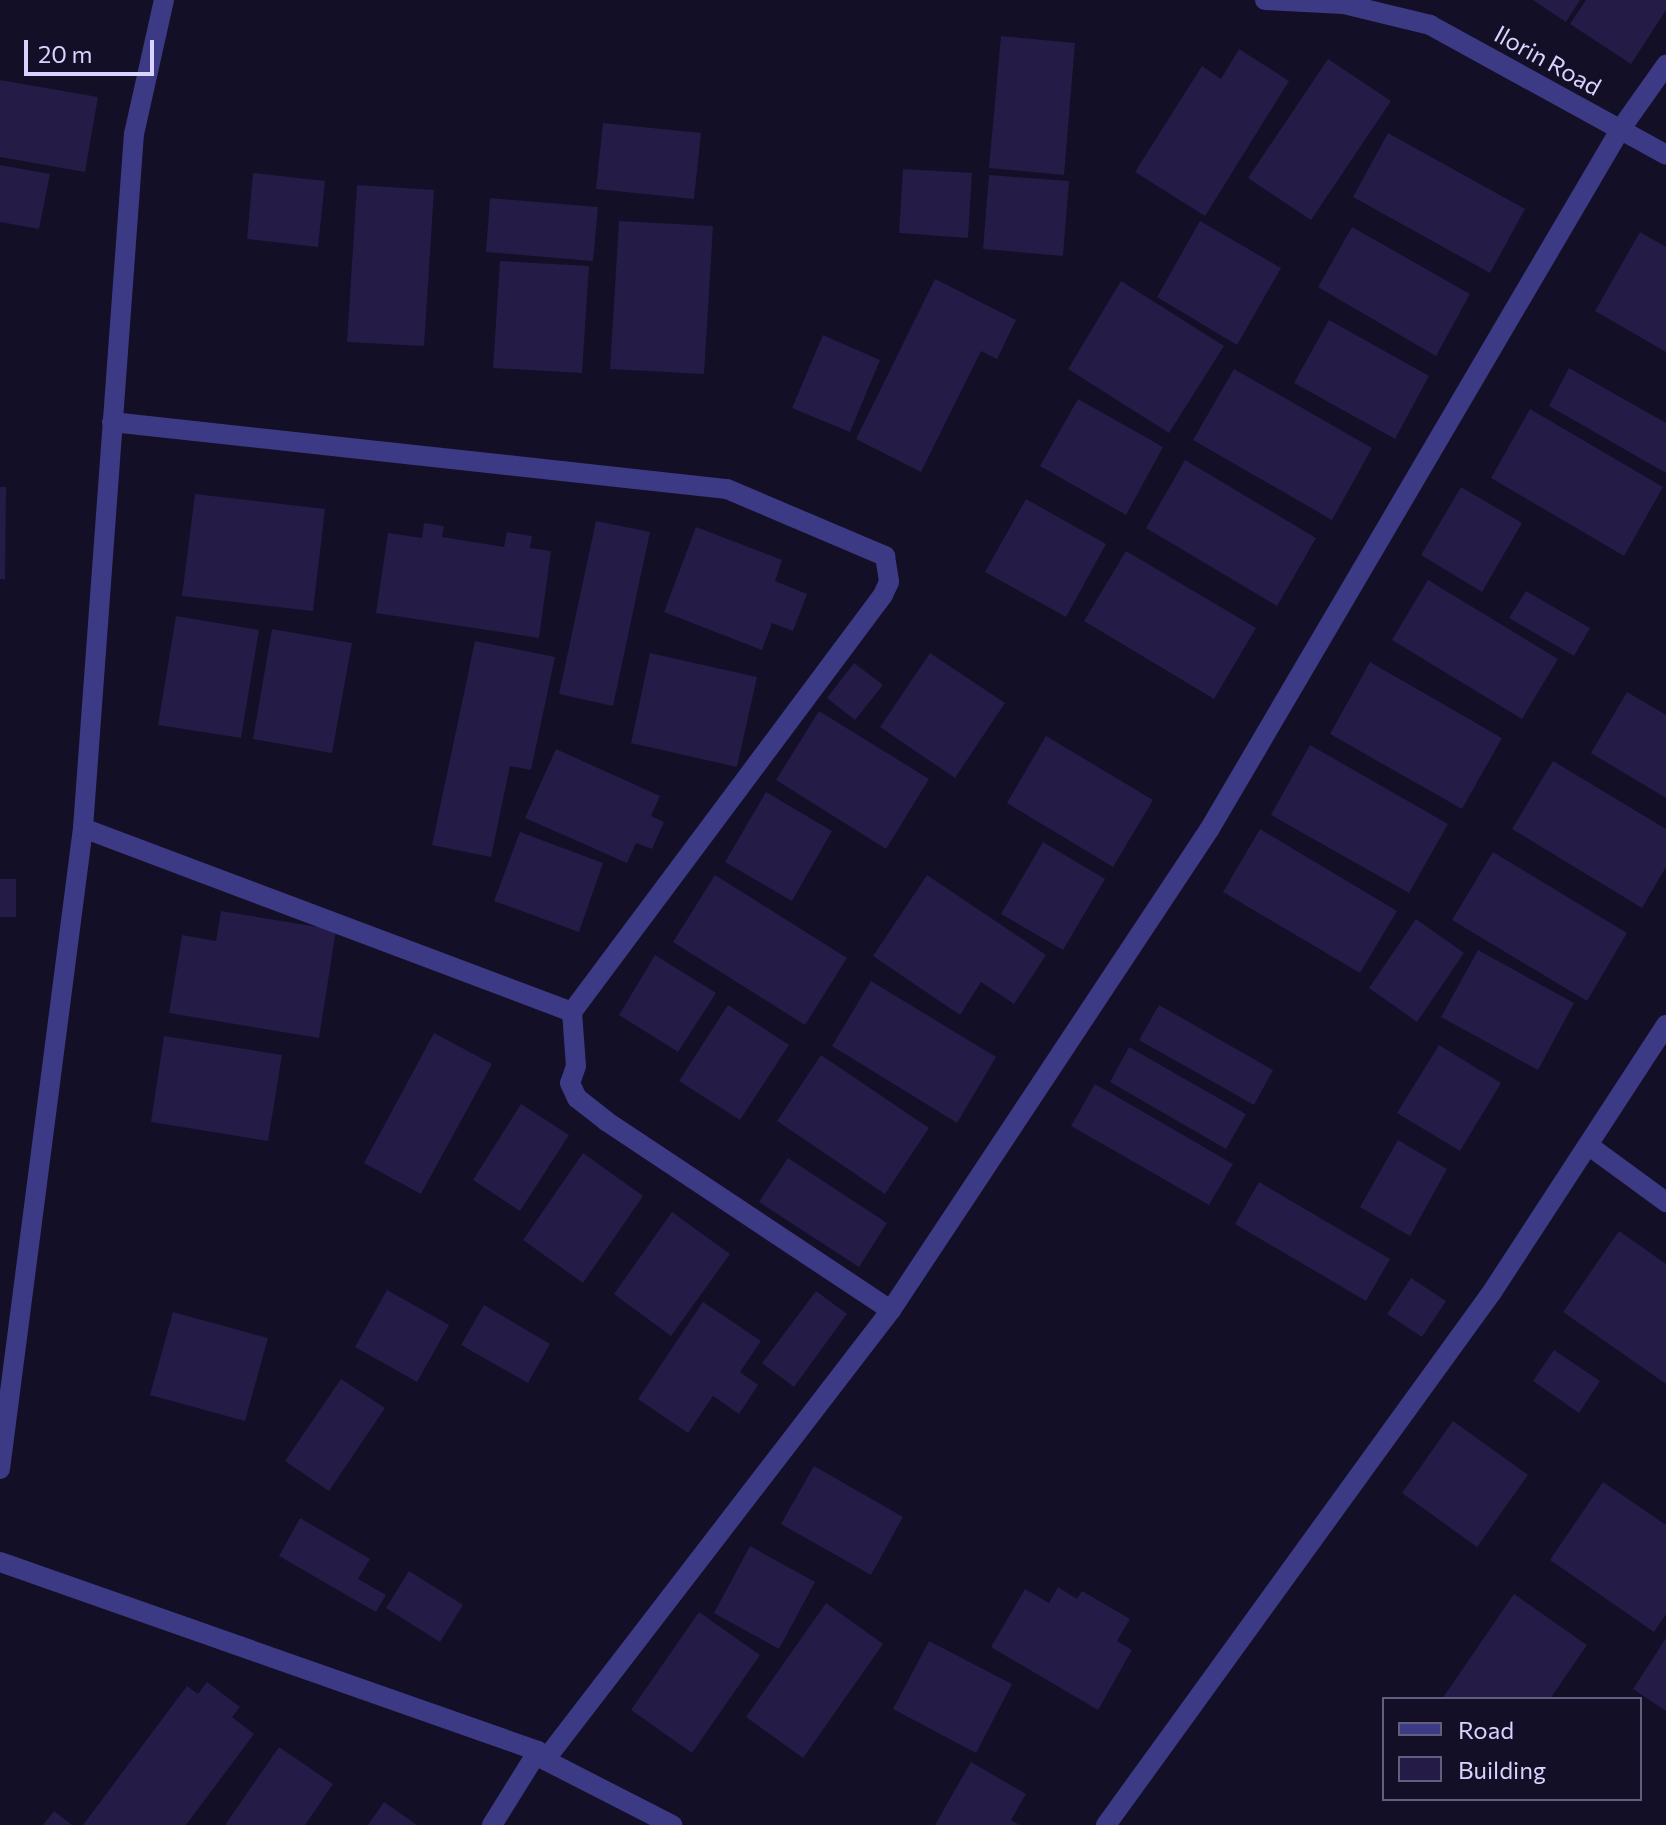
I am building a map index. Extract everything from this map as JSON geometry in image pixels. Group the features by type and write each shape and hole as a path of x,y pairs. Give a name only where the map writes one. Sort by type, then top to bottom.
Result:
{"street":[{"path":"0,1469 83,828 134,134 164,0"},
{"name":"Ilorin Road","path":"1265,0 1344,4 1430,25 1666,155"},
{"path":"492,1825 541,1756 891,1310 1209,830 1620,130 1666,65"},
{"path":"112,422 713,487 885,556 889,582 883,595 572,1012 576,1066 570,1083 577,1098 891,1310"},
{"path":"83,828 572,1012"},
{"path":"1106,1825 1483,1305 1666,1025"},
{"path":"1588,1145 1666,1202"},
{"path":"0,1562 541,1756 672,1825"}],"building":[{"path":"1533,0 1580,0 1566,22"},
{"path":"1586,0 1666,0 1666,10 1631,64 1570,24"},
{"path":"1001,36 1075,43 1064,175 989,168"},
{"path":"1239,49 1289,81 1205,216 1135,172 1202,66 1221,79"},
{"path":"1328,59 1391,101 1311,220 1248,178"},
{"path":"0,80 98,97 85,172 0,157"},
{"path":"603,123 701,133 694,199 596,189"},
{"path":"1388,133 1525,209 1490,273 1353,197"},
{"path":"0,165 50,174 39,229 0,222"},
{"path":"903,169 972,173 968,238 899,233"},
{"path":"253,173 325,181 318,247 247,239"},
{"path":"989,175 1069,181 1063,256 983,249"},
{"path":"357,185 434,190 424,346 347,342"},
{"path":"490,198 598,207 593,261 486,252"},
{"path":"619,221 713,226 704,374 610,369"},
{"path":"1200,221 1281,268 1237,345 1157,297"},
{"path":"1352,227 1470,294 1436,356 1318,287"},
{"path":"1640,232 1666,247 1666,352 1595,311"},
{"path":"500,261 589,266 582,373 493,368"},
{"path":"935,279 1016,320 997,359 981,351 921,472 856,439"},
{"path":"1121,281 1224,346 1169,433 1068,369"},
{"path":"1329,320 1429,376 1395,439 1294,383"},
{"path":"823,335 880,360 850,432 792,408"},
{"path":"1569,368 1666,423 1666,473 1549,406"},
{"path":"1234,369 1372,448 1332,520 1193,440"},
{"path":"1078,399 1163,447 1126,515 1040,466"},
{"path":"1530,409 1663,487 1624,556 1491,478"},
{"path":"1185,460 1316,538 1277,606 1146,528"},
{"path":"0,487 6,487 5,579 0,579"},
{"path":"1461,487 1522,523 1482,592 1421,555"},
{"path":"195,494 325,509 313,611 182,596"},
{"path":"1026,499 1106,544 1066,617 985,572"},
{"path":"596,521 650,532 613,706 559,694"},
{"path":"424,523 444,526 442,537 504,547 507,532 532,536 530,548 551,551 539,638 376,613 388,533 422,538"},
{"path":"696,527 782,560 775,581 807,594 793,631 772,623 762,650 664,612"},
{"path":"1126,551 1256,628 1214,699 1084,621"},
{"path":"1428,580 1558,659 1522,719 1392,640"},
{"path":"1526,591 1590,628 1574,656 1509,618"},
{"path":"176,616 259,630 241,738 158,725"},
{"path":"272,629 352,643 332,753 253,739"},
{"path":"475,641 555,657 531,770 510,766 491,857 432,845"},
{"path":"650,653 757,677 737,767 631,743"},
{"path":"930,653 1005,703 955,778 880,727"},
{"path":"1370,662 1502,738 1462,809 1330,734"},
{"path":"854,663 883,685 855,720 827,698"},
{"path":"1627,692 1666,715 1666,798 1591,753"},
{"path":"819,711 929,779 886,849 776,780"},
{"path":"1046,736 1153,800 1113,867 1007,803"},
{"path":"1310,745 1448,824 1409,893 1271,815"},
{"path":"556,749 660,796 651,816 664,822 652,849 636,843 627,863 525,818"},
{"path":"1553,761 1666,829 1666,867 1642,908 1512,829"},
{"path":"766,792 832,831 792,901 725,862"},
{"path":"1260,829 1397,911 1360,973 1223,892"},
{"path":"520,832 603,863 579,932 494,901"},
{"path":"1043,842 1105,879 1063,950 1001,914"},
{"path":"1493,852 1627,933 1587,1001 1452,920"},
{"path":"715,875 847,958 805,1025 673,942"},
{"path":"927,875 1046,955 1014,1004 981,982 960,1015 873,956"},
{"path":"0,879 16,879 16,917 0,917"},
{"path":"221,911 336,930 319,1038 169,1013 182,935 216,941"},
{"path":"1416,919 1464,953 1417,1022 1369,988"},
{"path":"1478,950 1574,1003 1538,1070 1441,1017"},
{"path":"655,955 716,993 678,1052 619,1015"},
{"path":"871,981 996,1057 957,1123 832,1046"},
{"path":"728,1005 789,1045 740,1120 679,1081"},
{"path":"1159,1005 1273,1070 1254,1105 1139,1040"},
{"path":"434,1033 492,1064 421,1194 364,1163"},
{"path":"164,1036 282,1055 268,1141 151,1122"},
{"path":"1439,1045 1501,1083 1460,1151 1397,1113"},
{"path":"1129,1047 1246,1114 1226,1149 1110,1082"},
{"path":"821,1055 929,1128 885,1194 777,1121"},
{"path":"1095,1084 1233,1164 1209,1205 1071,1126"},
{"path":"521,1104 569,1135 520,1211 473,1180"},
{"path":"1398,1140 1447,1169 1410,1236 1360,1207"},
{"path":"583,1153 643,1196 583,1283 523,1240"},
{"path":"788,1158 887,1223 859,1267 759,1202"},
{"path":"1259,1182 1390,1259 1366,1301 1235,1224"},
{"path":"672,1212 730,1254 671,1336 614,1294"},
{"path":"1619,1231 1666,1264 1666,1384 1563,1312"},
{"path":"1411,1278 1446,1301 1422,1337 1387,1314"},
{"path":"387,1290 449,1325 417,1382 355,1347"},
{"path":"816,1291 847,1314 794,1387 762,1363"},
{"path":"703,1302 761,1341 740,1372 758,1385 739,1414 713,1396 688,1433 638,1399"},
{"path":"484,1305 550,1344 528,1383 461,1345"},
{"path":"173,1312 268,1338 245,1421 150,1395"},
{"path":"1554,1350 1600,1381 1579,1413 1533,1381"},
{"path":"341,1379 385,1408 329,1491 285,1461"},
{"path":"1453,1421 1528,1475 1477,1547 1402,1493"},
{"path":"814,1466 903,1517 871,1575 781,1524"},
{"path":"1603,1482 1666,1525 1666,1614 1654,1632 1550,1560"},
{"path":"300,1518 370,1559 358,1579 386,1595 376,1612 279,1556"},
{"path":"750,1546 815,1582 779,1649 714,1613"},
{"path":"409,1571 463,1605 440,1642 386,1608"},
{"path":"1058,1587 1077,1599 1082,1591 1130,1619 1117,1641 1132,1650 1098,1710 991,1647 1025,1589 1049,1603"},
{"path":"1514,1594 1587,1645 1551,1697 1443,1697"},
{"path":"826,1603 883,1644 803,1758 746,1717"},
{"path":"699,1612 760,1655 692,1753 631,1710"},
{"path":"1666,1638 1666,1711 1633,1689"},
{"path":"929,1641 1012,1684 976,1753 893,1709"},
{"path":"207,1682 240,1707 232,1717 254,1734 186,1825 83,1825 187,1686 198,1694"},
{"path":"279,1747 333,1784 305,1825 225,1825"},
{"path":"971,1762 1026,1794 1011,1820 1020,1825 935,1825"},
{"path":"384,1802 417,1825 368,1825"},
{"path":"54,1811 72,1825 43,1825"}]}
